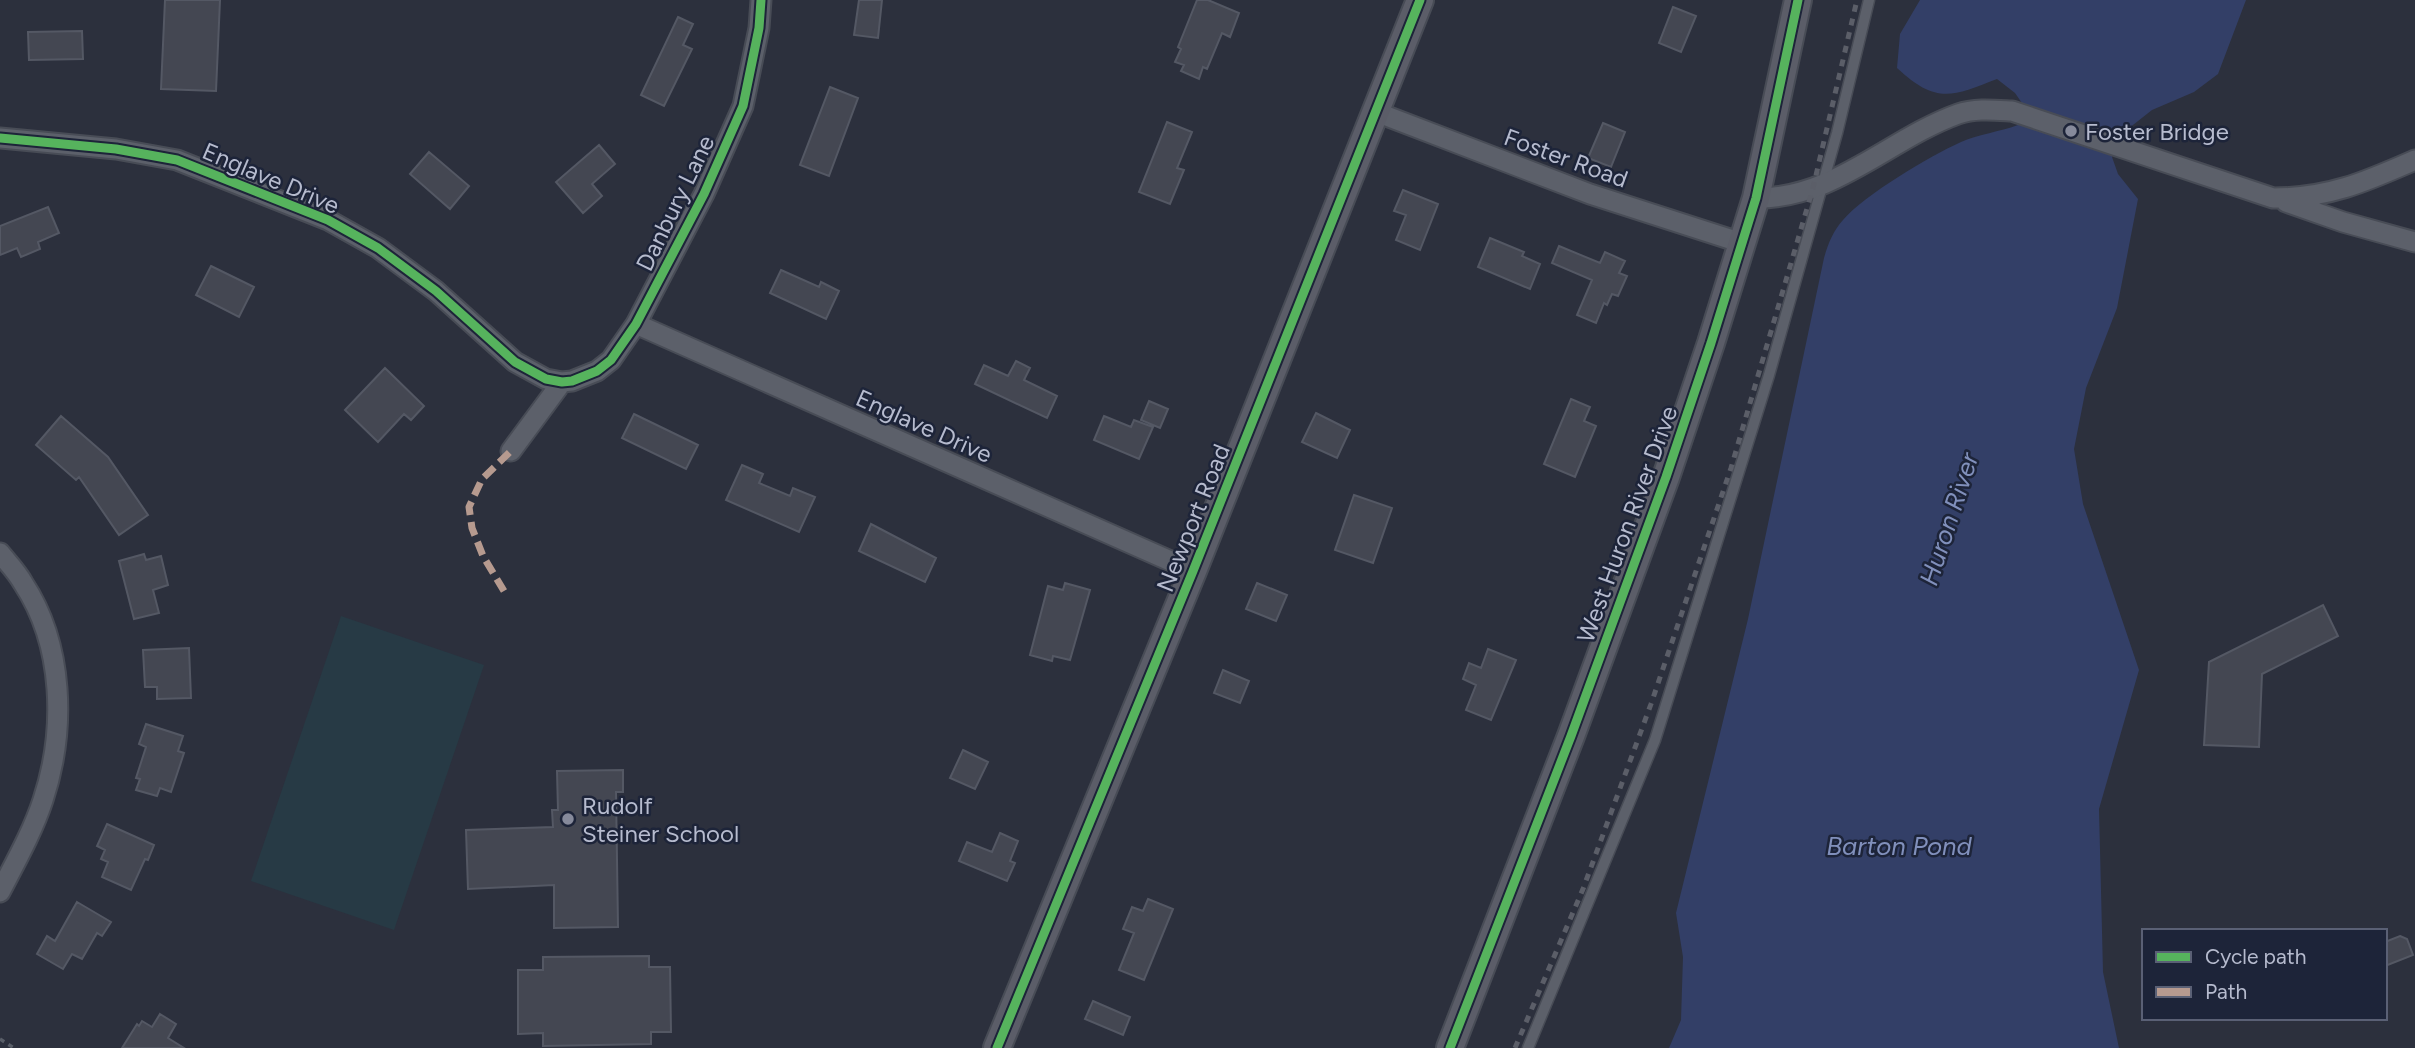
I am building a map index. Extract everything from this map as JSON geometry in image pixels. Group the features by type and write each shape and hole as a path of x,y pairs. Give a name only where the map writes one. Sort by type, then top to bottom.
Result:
{"street":[{"name":"Danbury Lane","path":"562,382 586,377 611,360 636,324 704,194 743,106 759,28 761,0"},
{"name":"Newport Road","path":"997,1048 1193,571 1420,0"},
{"name":"West Huron River Drive","path":"1450,1048 1571,736 1666,477 1756,198 1798,0"},
{"path":"1756,198 1785,196 1839,178 1920,132 1959,114 1985,109 2011,111 2343,222 2415,242"},
{"name":"Foster Road","path":"1376,112 1590,194 1742,243"},
{"name":"Englave Drive","path":"0,138 116,149 177,160 251,187 328,220 377,248 436,291 515,362 546,379 562,382"},
{"path":"2273,198 2304,198 2332,193 2415,160"},
{"name":"Englave Drive","path":"636,324 1193,571"},
{"path":"511,451 562,382"},
{"path":"0,553 24,583 48,634 58,688 55,745 43,800 0,892"}],"lane":[{"path":"1528,1048 1655,740 1769,375 1823,184 1869,0"}],"path":[{"path":"0,1039 14,1048"}],"shaded area":[{"path":"341,616 484,665 394,930 251,881"}],"water":[{"name":"Barton Pond","path":"1920,0 2246,0 2218,74 2194,92 2152,110 2119,136 2112,157 2118,174 2138,199 2117,308 2086,388 2074,449 2083,504 2139,670 2099,809 2103,972 2119,1048 1669,1048 1681,1020 1683,957 1676,913 1748,619 1827,248 1843,220 1881,188 1961,142 2018,125 2024,106 2015,93 1997,79 1967,90 1944,94 1923,87 1897,68 1900,34"}],"building":[{"path":"165,0 220,0 216,91 161,89"},
{"path":"859,0 882,0 878,38 854,35"},
{"path":"1197,0 1208,0 1239,13 1230,37 1222,33 1207,69 1203,67 1199,79 1181,71 1184,65 1175,62 1181,49 1178,47"},
{"path":"1673,7 1696,16 1681,52 1659,43"},
{"path":"678,17 693,24 683,45 692,49 664,106 641,95"},
{"path":"82,31 83,59 29,60 28,32"},
{"path":"830,87 858,98 829,176 800,165"},
{"path":"1167,122 1192,132 1177,168 1184,170 1170,204 1139,192"},
{"path":"1603,123 1625,132 1611,167 1588,158"},
{"path":"599,145 615,164 592,184 602,196 583,213 556,182"},
{"path":"429,152 469,186 450,209 410,174"},
{"path":"1403,190 1438,204 1420,250 1396,240 1406,215 1394,211"},
{"path":"48,207 59,233 38,242 40,249 21,257 17,248 0,255 0,226"},
{"path":"1490,238 1524,252 1522,256 1540,264 1530,289 1478,267"},
{"path":"1559,246 1600,263 1605,252 1625,261 1619,273 1627,276 1618,296 1612,294 1607,305 1604,303 1596,323 1577,315 1592,280 1552,263"},
{"path":"211,266 254,287 239,317 196,295"},
{"path":"781,270 819,287 821,282 839,291 826,319 770,293"},
{"path":"1016,361 1030,368 1024,380 1057,396 1047,418 975,384 984,365 1008,376"},
{"path":"385,368 424,406 411,420 404,414 378,442 345,410"},
{"path":"1571,399 1590,407 1584,421 1596,426 1575,477 1544,464"},
{"path":"1149,401 1168,409 1160,428 1141,420"},
{"path":"1316,413 1350,430 1337,458 1302,442"},
{"path":"634,414 698,445 686,469 622,438"},
{"path":"61,416 108,457 148,515 119,535 79,477 76,480 36,445"},
{"path":"1104,416 1131,427 1134,420 1153,427 1139,459 1094,440"},
{"path":"742,465 763,474 759,483 790,496 793,488 815,497 799,532 726,500"},
{"path":"1354,495 1392,508 1373,563 1335,550"},
{"path":"871,524 936,558 925,582 859,551"},
{"path":"144,554 146,560 161,556 168,585 153,590 159,613 134,619 119,561"},
{"path":"1065,583 1090,590 1070,660 1053,656 1052,661 1030,655 1048,586 1063,590"},
{"path":"1257,583 1287,595 1276,621 1246,609"},
{"path":"2323,605 2338,636 2262,674 2259,747 2204,745 2209,662"},
{"path":"189,648 191,698 157,699 157,687 145,687 143,650"},
{"path":"1488,649 1516,660 1491,720 1466,710 1476,685 1463,679 1469,663 1481,668"},
{"path":"1223,670 1249,681 1240,703 1214,693"},
{"path":"146,724 183,736 178,751 184,753 171,792 160,788 157,796 136,790 140,779 136,778 146,747 139,744"},
{"path":"963,750 988,762 975,789 950,778"},
{"path":"623,770 623,792 616,792 618,927 554,928 554,885 468,889 466,830 553,827 552,810 558,810 557,771"},
{"path":"107,824 154,845 131,890 102,877 108,862 101,859 105,850 97,846"},
{"path":"1000,833 1018,841 1010,861 1015,863 1007,881 959,861 967,842 992,852"},
{"path":"1148,899 1173,909 1144,980 1119,970 1134,933 1123,929 1132,907 1143,911"},
{"path":"77,902 111,922 102,936 97,933 82,959 72,954 63,969 37,954 47,936 55,941"},
{"path":"2400,936 2407,939 2413,955 2387,965 2387,941"},
{"path":"649,956 649,967 670,967 671,1032 651,1032 651,1044 543,1046 543,1033 518,1034 518,970 543,970 543,957"},
{"path":"1093,1001 1130,1017 1123,1035 1085,1019"},
{"path":"160,1014 176,1024 168,1038 184,1048 122,1048 137,1024 139,1026 142,1021 152,1027"}],"railway":[{"path":"1515,1048 1583,889 1651,704 1731,468 1813,188 1857,0"}],"marked path":[{"path":"504,591 483,556 472,528 469,507 482,479 511,451"}],"cycle path":[{"path":"0,138 116,149 177,160 328,220 378,248 436,291 515,362 546,379 572,381 597,371 611,360 636,324 704,194 743,106 759,28 761,0"},
{"path":"997,1048 1193,571 1420,0"},
{"path":"1450,1048 1571,736 1666,477 1711,343 1756,198 1798,0"}],"place":[{"name":"Foster Bridge","path":"2071,131"},
{"name":"Rudolf Steiner School","path":"568,819"}],"water label":[{"name":"Huron River","path":"1949,519"}]}
